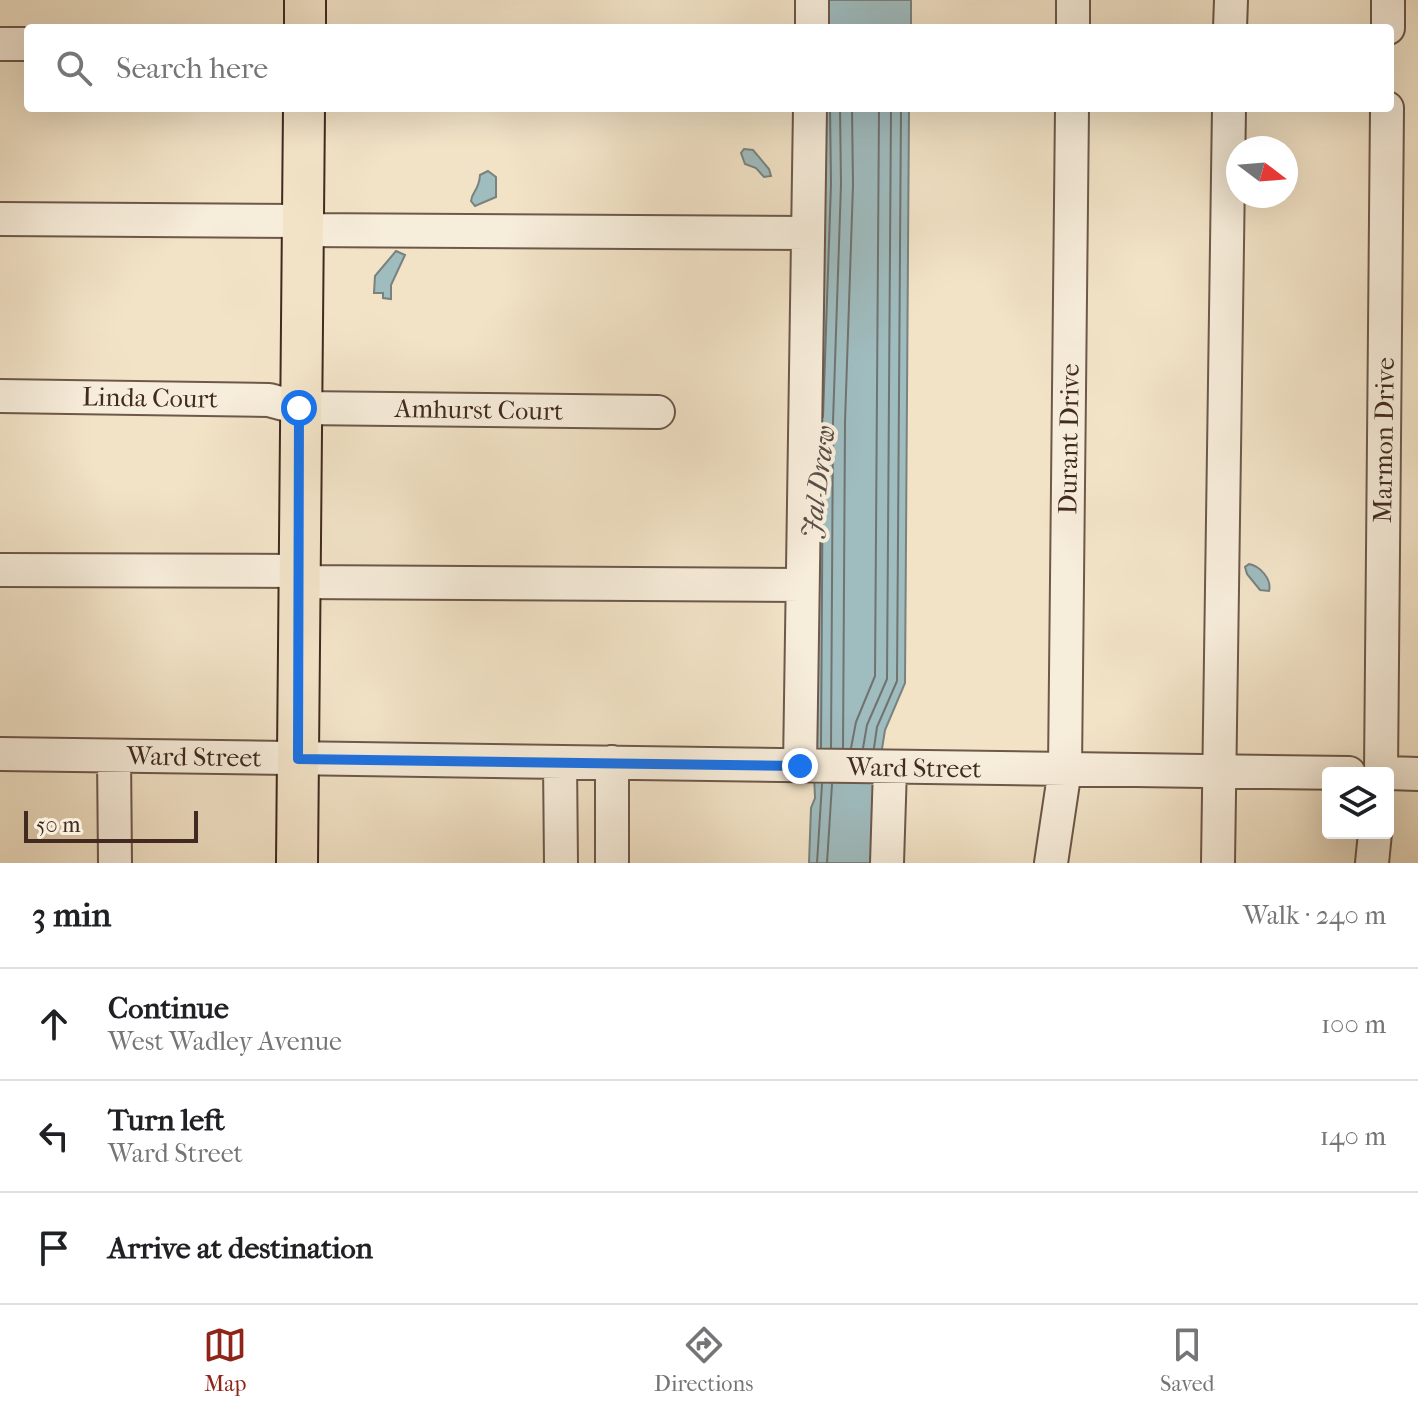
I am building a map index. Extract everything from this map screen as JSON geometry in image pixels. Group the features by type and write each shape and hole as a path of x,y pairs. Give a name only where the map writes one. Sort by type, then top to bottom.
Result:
{"main road":[{"path":"305,0 305,24"},
{"path":"297,863 304,112"}],"street":[{"path":"812,0 812,24"},
{"path":"1073,0 1073,24"},
{"path":"1230,24 1231,0"},
{"path":"1388,0 1388,24"},
{"path":"0,44 24,44"},
{"path":"805,766 802,585 810,112"},
{"name":"Durant Drive","path":"1051,863 1065,769 1072,112"},
{"path":"1218,863 1229,112"},
{"name":"Marmon Drive","path":"1381,767 1387,112"},
{"path":"0,219 807,233"},
{"name":"Linda Court","path":"0,396 269,400 299,408"},
{"name":"Amhurst Court","path":"299,408 658,412"},
{"path":"0,570 802,585"},
{"name":"Ward Street","path":"0,754 1322,773"},
{"path":"114,756 115,863"},
{"path":"560,762 561,863"},
{"path":"612,762 612,863"},
{"path":"887,863 890,768"},
{"path":"1394,773 1418,774"},
{"path":"1372,863 1374,839"}],"water":[{"path":"821,0 911,0 911,24 822,24"},
{"name":"Jal Draw","path":"822,112 909,112 905,683 885,730 874,799 873,863 809,863 811,808 815,798 812,728"},
{"path":"744,149 753,150 771,176 764,177 756,168 745,164 741,153"},
{"path":"488,171 496,177 496,197 475,206 471,201 480,175"},
{"path":"396,251 405,255 391,285 391,299 383,298 383,293 374,293 375,276"},
{"path":"1249,564 1264,574 1269,582 1269,591 1260,590 1247,574 1245,567"}],"route":[{"path":"299,408 298,759 800,766"}]}
